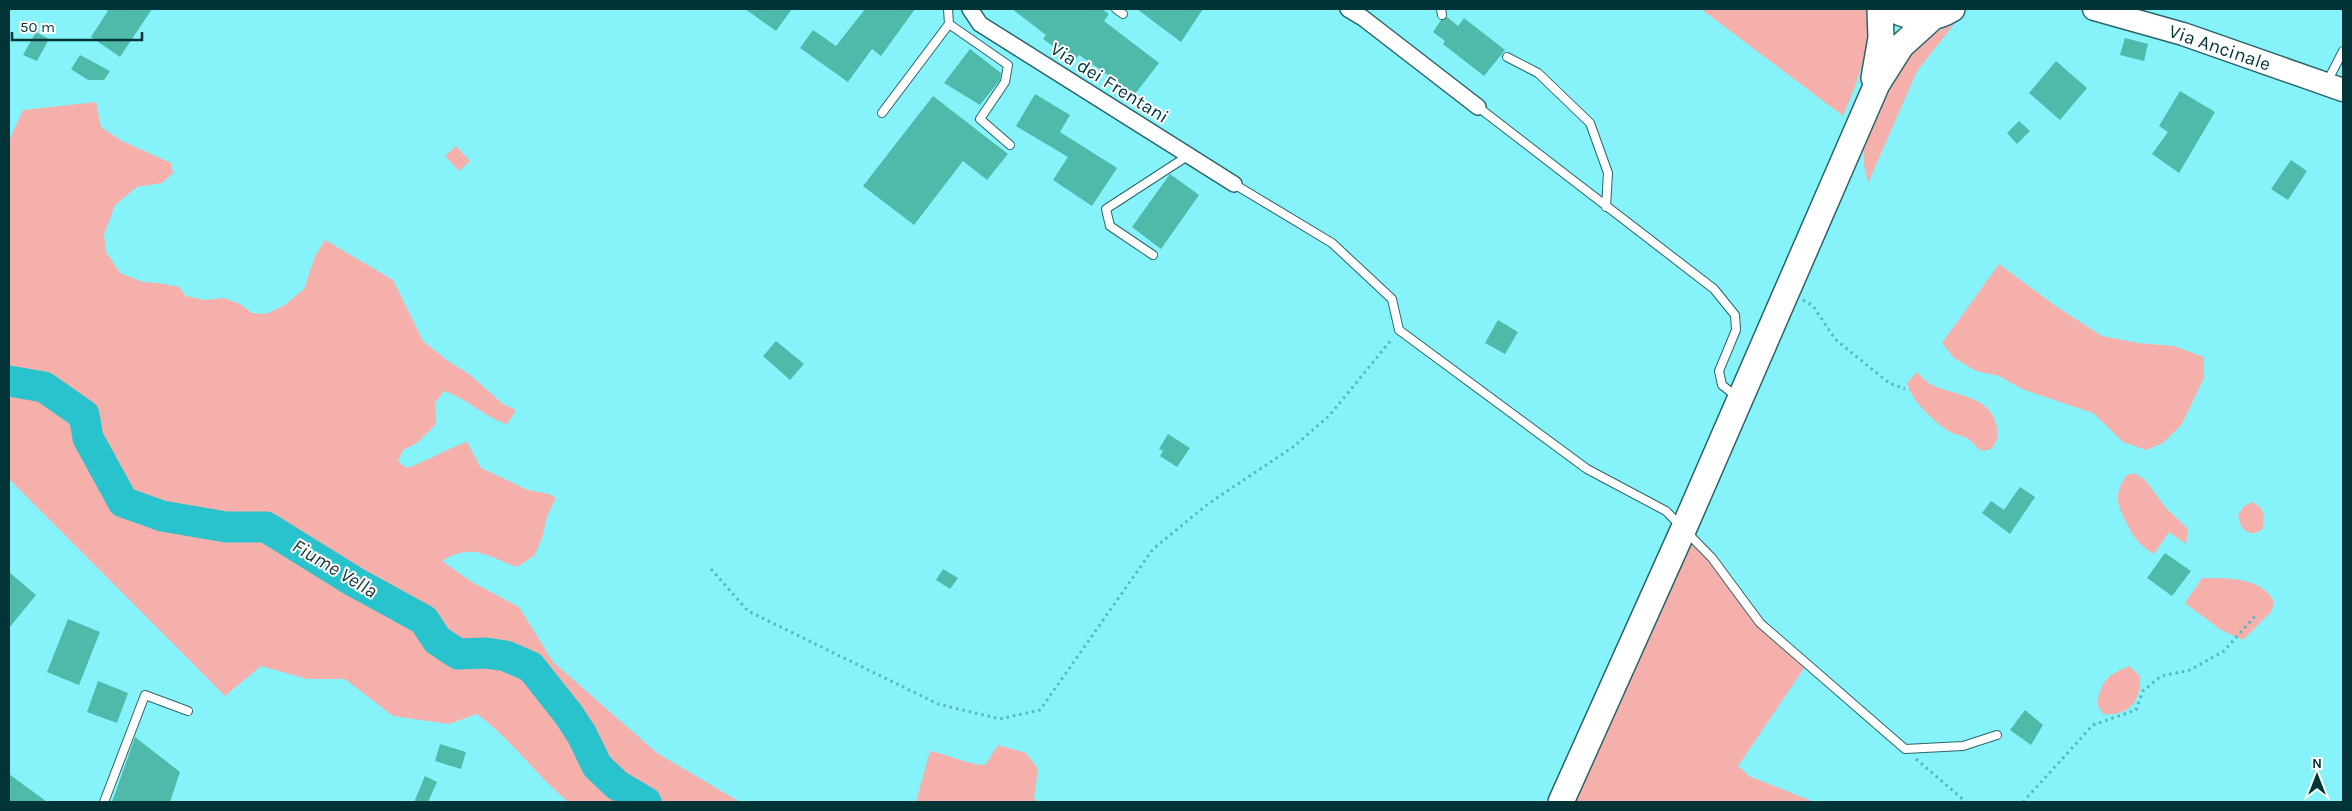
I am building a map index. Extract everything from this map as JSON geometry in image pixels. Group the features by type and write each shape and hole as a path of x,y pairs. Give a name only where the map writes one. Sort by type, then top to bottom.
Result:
{"main road":[{"path":"1867,105 1879,57 1882,25 1880,9"},
{"path":"1892,9 1905,15 1942,13"},
{"name":"Via Ancinale","path":"2094,9 2183,34 2335,87"},
{"path":"1561,802 1684,528 1867,105 1888,64 1901,46 1942,13"}],"street":[{"name":"Via dei Frentani","path":"970,9 980,24 1234,184"},
{"path":"1348,9 1363,18 1478,107"}],"lane":[{"path":"882,113 949,24 948,9"},
{"path":"1116,9 1123,14"},
{"path":"949,24 1008,65 1005,82 980,119 1010,145"},
{"path":"2335,87 2343,51"},
{"path":"1507,57 1538,73 1590,123 1608,173 1606,206"},
{"path":"1478,107 1714,289 1735,315 1736,330 1719,371 1722,386 1740,399"},
{"path":"1153,255 1110,226 1106,209 1189,155"},
{"path":"1234,184 1332,243 1392,299 1399,330 1587,469 1666,511 1712,558 1760,624 1905,748 1963,746 1996,735"},
{"path":"104,802 145,695 188,711"}],"path":[{"path":"1788,290 1813,306 1835,339 1889,384 1905,389"},
{"path":"711,569 748,611 938,704 1000,719 1040,710 1153,549 1208,504 1293,447 1329,416 1399,330"},
{"path":"2023,802 2093,725 2136,710 2143,692 2162,676 2190,670 2224,650 2256,615"},
{"path":"1905,748 1966,802"}],"shaded area":[{"path":"1701,9 1868,9 1867,38 1862,64 1843,116"},
{"path":"1955,23 1917,71 1868,183 1864,164 1864,147 1891,86 1906,58 1922,39"},
{"path":"96,102 101,127 122,141 171,163 173,173 162,183 137,187 115,205 104,235 106,252 120,273 143,282 179,287 186,296 205,300 224,298 240,304 252,313 266,314 283,306 304,289 315,256 325,240 393,280 423,341 448,361 469,374 503,404 516,410 507,424 491,417 453,394 444,391 435,403 436,424 417,443 403,450 398,461 406,468 467,442 481,468 528,490 549,494 556,498 547,516 542,538 534,556 517,567 480,553 472,552 453,555 442,561 472,582 519,607 553,662 657,753 740,802 568,802 501,734 477,714 449,724 393,716 345,679 307,679 261,666 225,696 9,479 9,141 23,110"},
{"path":"456,146 470,161 459,171 445,156"},
{"path":"1999,264 2057,307 2102,336 2138,343 2174,346 2204,357 2204,378 2182,424 2163,443 2146,450 2123,442 2093,413 2022,389 1999,376 1976,371 1954,358 1942,343"},
{"path":"1917,372 1932,385 1970,398 1986,408 1992,415 1997,431 1996,440 1991,449 1982,451 1966,438 1944,428 1924,410 1913,396 1907,383"},
{"path":"2134,473 2145,480 2166,508 2188,529 2186,544 2169,532 2154,554 2140,544 2134,536 2118,503 2118,493 2127,475"},
{"path":"2253,502 2262,511 2264,521 2262,530 2253,533 2243,528 2238,515 2244,506"},
{"path":"1693,538 1760,624 1807,664 1738,766 1749,776 1814,802 1574,802"},
{"path":"2202,578 2222,578 2253,583 2269,594 2274,602 2271,612 2243,640 2221,630 2185,603"},
{"path":"2129,666 2140,676 2139,693 2136,700 2132,706 2120,713 2103,714 2097,704 2101,689 2107,679"},
{"path":"998,745 1026,753 1038,769 1034,798 1038,802 916,802 930,751 971,763 985,765"}],"building":[{"path":"109,9 152,9 120,57 91,37"},
{"path":"745,9 792,9 776,31"},
{"path":"865,9 915,9 881,56 872,49 848,82 800,48 813,30 836,46"},
{"path":"1012,9 1102,9 1109,14 1104,21 1159,63 1135,94 1079,55 1074,61 1043,39 1046,35"},
{"path":"1137,9 1203,9 1181,42"},
{"path":"1447,17 1458,26 1464,18 1505,50 1484,76 1443,44 1445,41 1433,32 1441,20"},
{"path":"36,32 49,39 37,61 23,55"},
{"path":"2125,38 2148,44 2144,61 2120,55"},
{"path":"970,49 1001,73 1000,80 980,105 944,83"},
{"path":"80,55 110,71 104,80 88,80 71,69"},
{"path":"2056,61 2087,88 2060,120 2029,93"},
{"path":"2180,91 2215,112 2179,173 2152,154 2168,132 2159,126"},
{"path":"1035,94 1070,115 1060,132 1117,168 1092,206 1053,180 1068,157 1016,126"},
{"path":"933,96 1008,154 987,180 963,161 914,225 863,186"},
{"path":"2019,121 2030,131 2017,144 2007,133"},
{"path":"2291,160 2307,171 2288,200 2271,189"},
{"path":"1170,174 1199,195 1161,249 1132,227"},
{"path":"1498,320 1518,332 1505,354 1485,343"},
{"path":"776,341 804,364 790,380 763,356"},
{"path":"1168,434 1190,448 1177,467 1160,456 1163,451 1159,449"},
{"path":"2020,487 2035,497 2010,534 1982,513 1991,501 2004,510"},
{"path":"2165,553 2191,571 2172,596 2147,578"},
{"path":"943,569 958,578 950,589 936,580"},
{"path":"9,572 36,595 9,628"},
{"path":"68,619 100,632 79,685 47,672"},
{"path":"98,681 128,693 117,723 87,712"},
{"path":"2025,710 2043,725 2031,745 2010,730"},
{"path":"135,737 180,772 170,802 112,802"},
{"path":"440,744 466,752 461,769 435,761"},
{"path":"9,774 47,802 9,802"},
{"path":"425,776 437,782 428,802 414,802"}],"waterway":[{"name":"Fiume Vella","path":"9,381 44,387 84,415 88,438 123,502 162,516 226,527 266,527 353,581 424,620 437,640 458,654 486,653 506,656 531,667 569,715 582,735 597,766 617,785 646,802"}]}
